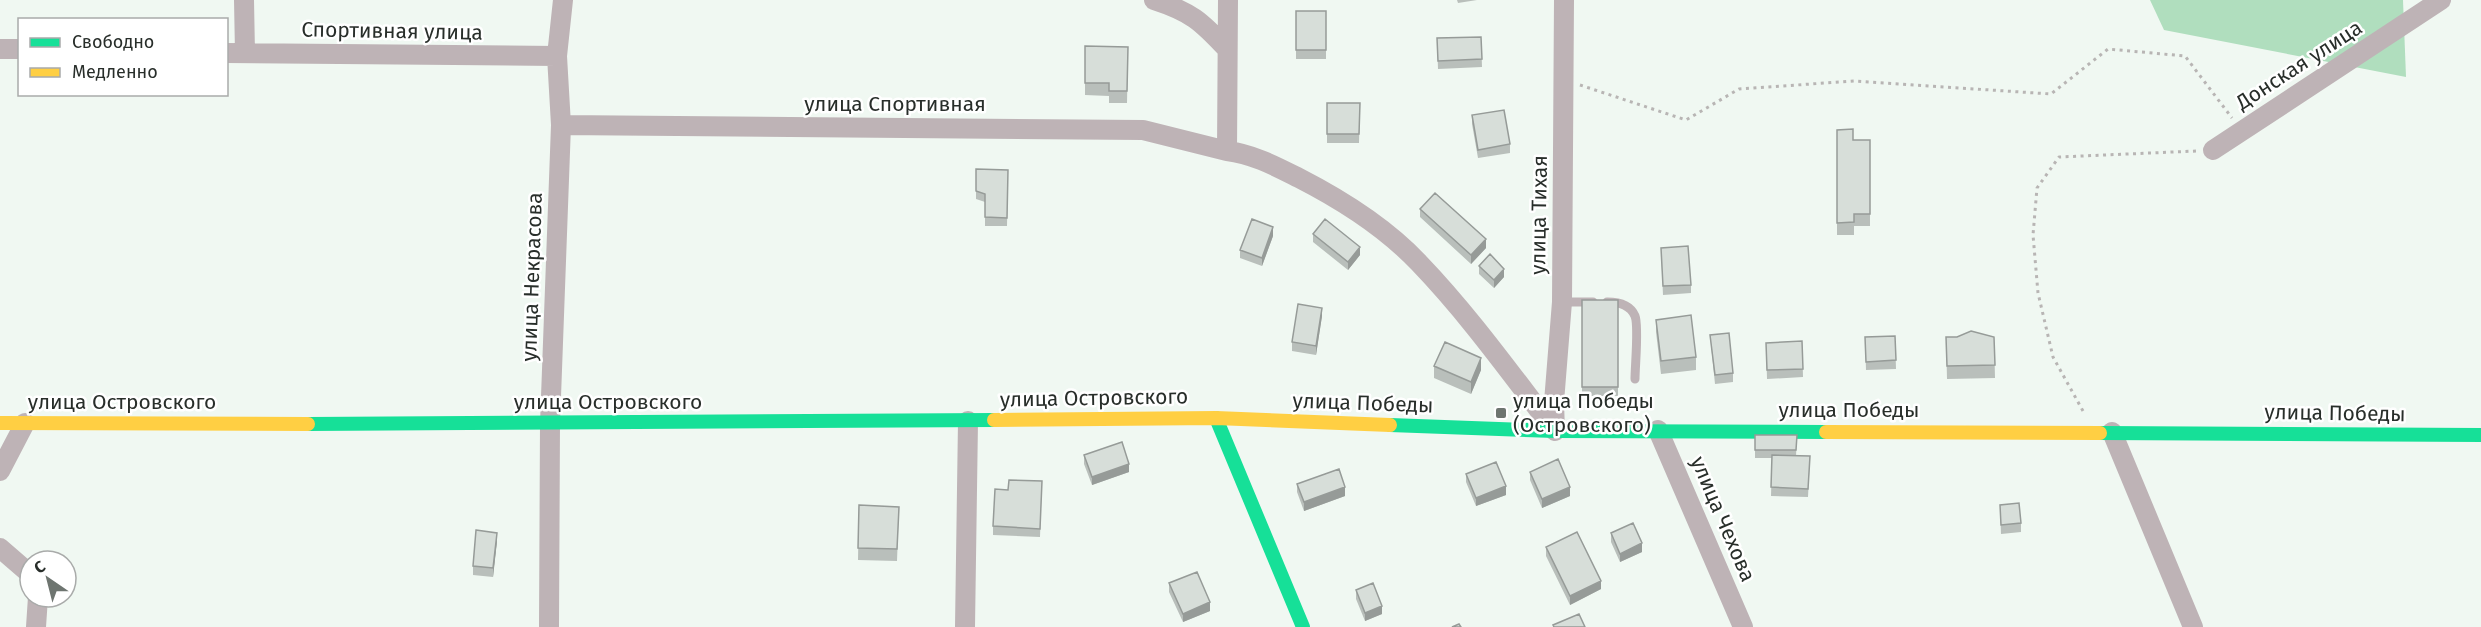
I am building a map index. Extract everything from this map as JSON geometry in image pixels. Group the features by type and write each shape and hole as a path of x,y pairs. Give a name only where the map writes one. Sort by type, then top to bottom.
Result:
{"main road":[{"name":"улица Островского","path":"0,423 550,424 1216,418"},
{"name":"улица Победы","path":"1216,418 1555,431 2481,435"},
{"path":"1216,418 1303,627"}],"street":[{"path":"236,53 244,0"},
{"name":"улица Некрасова","path":"549,627 550,424 561,125 557,56 563,0"},
{"path":"1154,0 1185,12 1202,22 1227,49"},
{"path":"1227,151 1228,0"},
{"name":"улица Тихая","path":"1555,431 1554,402 1562,302 1564,0"},
{"name":"Донская улица","path":"2213,150 2441,0"},
{"path":"0,49 18,49"},
{"name":"Спортивная улица","path":"236,53 557,56"},
{"name":"улица Спортивная","path":"561,125 1143,130 1243,153 1323,190 1370,221 1410,255 1464,315 1555,431"},
{"path":"965,627 968,421"},
{"path":"0,471 26,423"},
{"name":"улица Чехова","path":"1659,430 1743,627"},
{"path":"2103,432 2193,627"},
{"path":"0,548 18,564"},
{"path":"36,627 37,609"}],"lane":[{"path":"1562,302 1619,302 1628,307 1635,315 1636,321 1635,379"}],"path":[{"path":"1564,80 1686,120 1739,89 1854,81 2051,94 2108,49 2185,56 2242,132"},
{"path":"2103,432 2053,357 2038,293 2033,235 2037,188 2060,157 2213,150"}],"green space":[{"path":"2150,0 2403,0 2406,77 2164,30"}],"building":[{"path":"1296,11 1326,11 1326,50 1296,50"},
{"path":"1481,37 1482,59 1438,61 1437,38"},
{"path":"1085,46 1128,47 1127,91 1109,91 1109,83 1085,83"},
{"path":"1327,103 1360,103 1359,134 1327,134"},
{"path":"1504,110 1510,144 1478,150 1472,115"},
{"path":"1853,129 1853,140 1870,140 1870,214 1854,214 1854,222 1837,223 1837,130"},
{"path":"976,169 1008,170 1007,218 985,217 985,194 976,191"},
{"path":"1435,193 1486,239 1471,255 1420,209"},
{"path":"1252,219 1273,227 1262,258 1240,250"},
{"path":"1325,219 1360,247 1348,262 1313,234"},
{"path":"1688,246 1691,285 1663,286 1661,248"},
{"path":"1490,254 1504,269 1494,280 1479,266"},
{"path":"1582,300 1618,300 1618,387 1582,387"},
{"path":"1298,304 1322,308 1316,346 1292,342"},
{"path":"1691,315 1696,357 1661,361 1656,320"},
{"path":"1971,331 1994,337 1995,365 1947,366 1946,337 1957,337"},
{"path":"1729,333 1733,373 1715,375 1710,335"},
{"path":"1895,336 1896,360 1866,362 1865,337"},
{"path":"1802,341 1803,369 1767,370 1766,343"},
{"path":"1445,342 1481,358 1471,382 1434,366"},
{"path":"1755,435 1797,435 1796,450 1755,450"},
{"path":"1122,442 1129,464 1092,477 1084,455"},
{"path":"1772,455 1810,456 1808,489 1771,487"},
{"path":"1558,459 1570,487 1542,499 1530,472"},
{"path":"1496,462 1506,486 1476,498 1466,474"},
{"path":"1339,469 1345,487 1304,502 1297,484"},
{"path":"1009,480 1042,481 1040,529 993,526 995,489 1008,490"},
{"path":"2019,503 2021,523 2001,525 2000,505"},
{"path":"859,505 899,507 897,549 858,548"},
{"path":"1633,523 1642,543 1620,554 1611,533"},
{"path":"476,530 497,533 493,568 473,566"},
{"path":"1577,532 1601,581 1570,596 1546,547"},
{"path":"1197,572 1210,602 1183,614 1169,583"},
{"path":"1373,583 1382,606 1365,613 1356,590"},
{"path":"1579,614 1585,627 1554,627 1553,625"}],"traffic: fast":[{"path":"1216,418 1303,627"},
{"path":"308,424 994,420"},
{"path":"1390,425 1555,431 1826,432"},
{"path":"2100,433 2481,435"}],"traffic: slow":[{"path":"994,420 1216,418 1390,425"},
{"path":"0,423 308,424"},
{"path":"1826,432 2100,433"}],"place":[{"name":"улица Победы (Островского)","path":"1501,413"}]}
